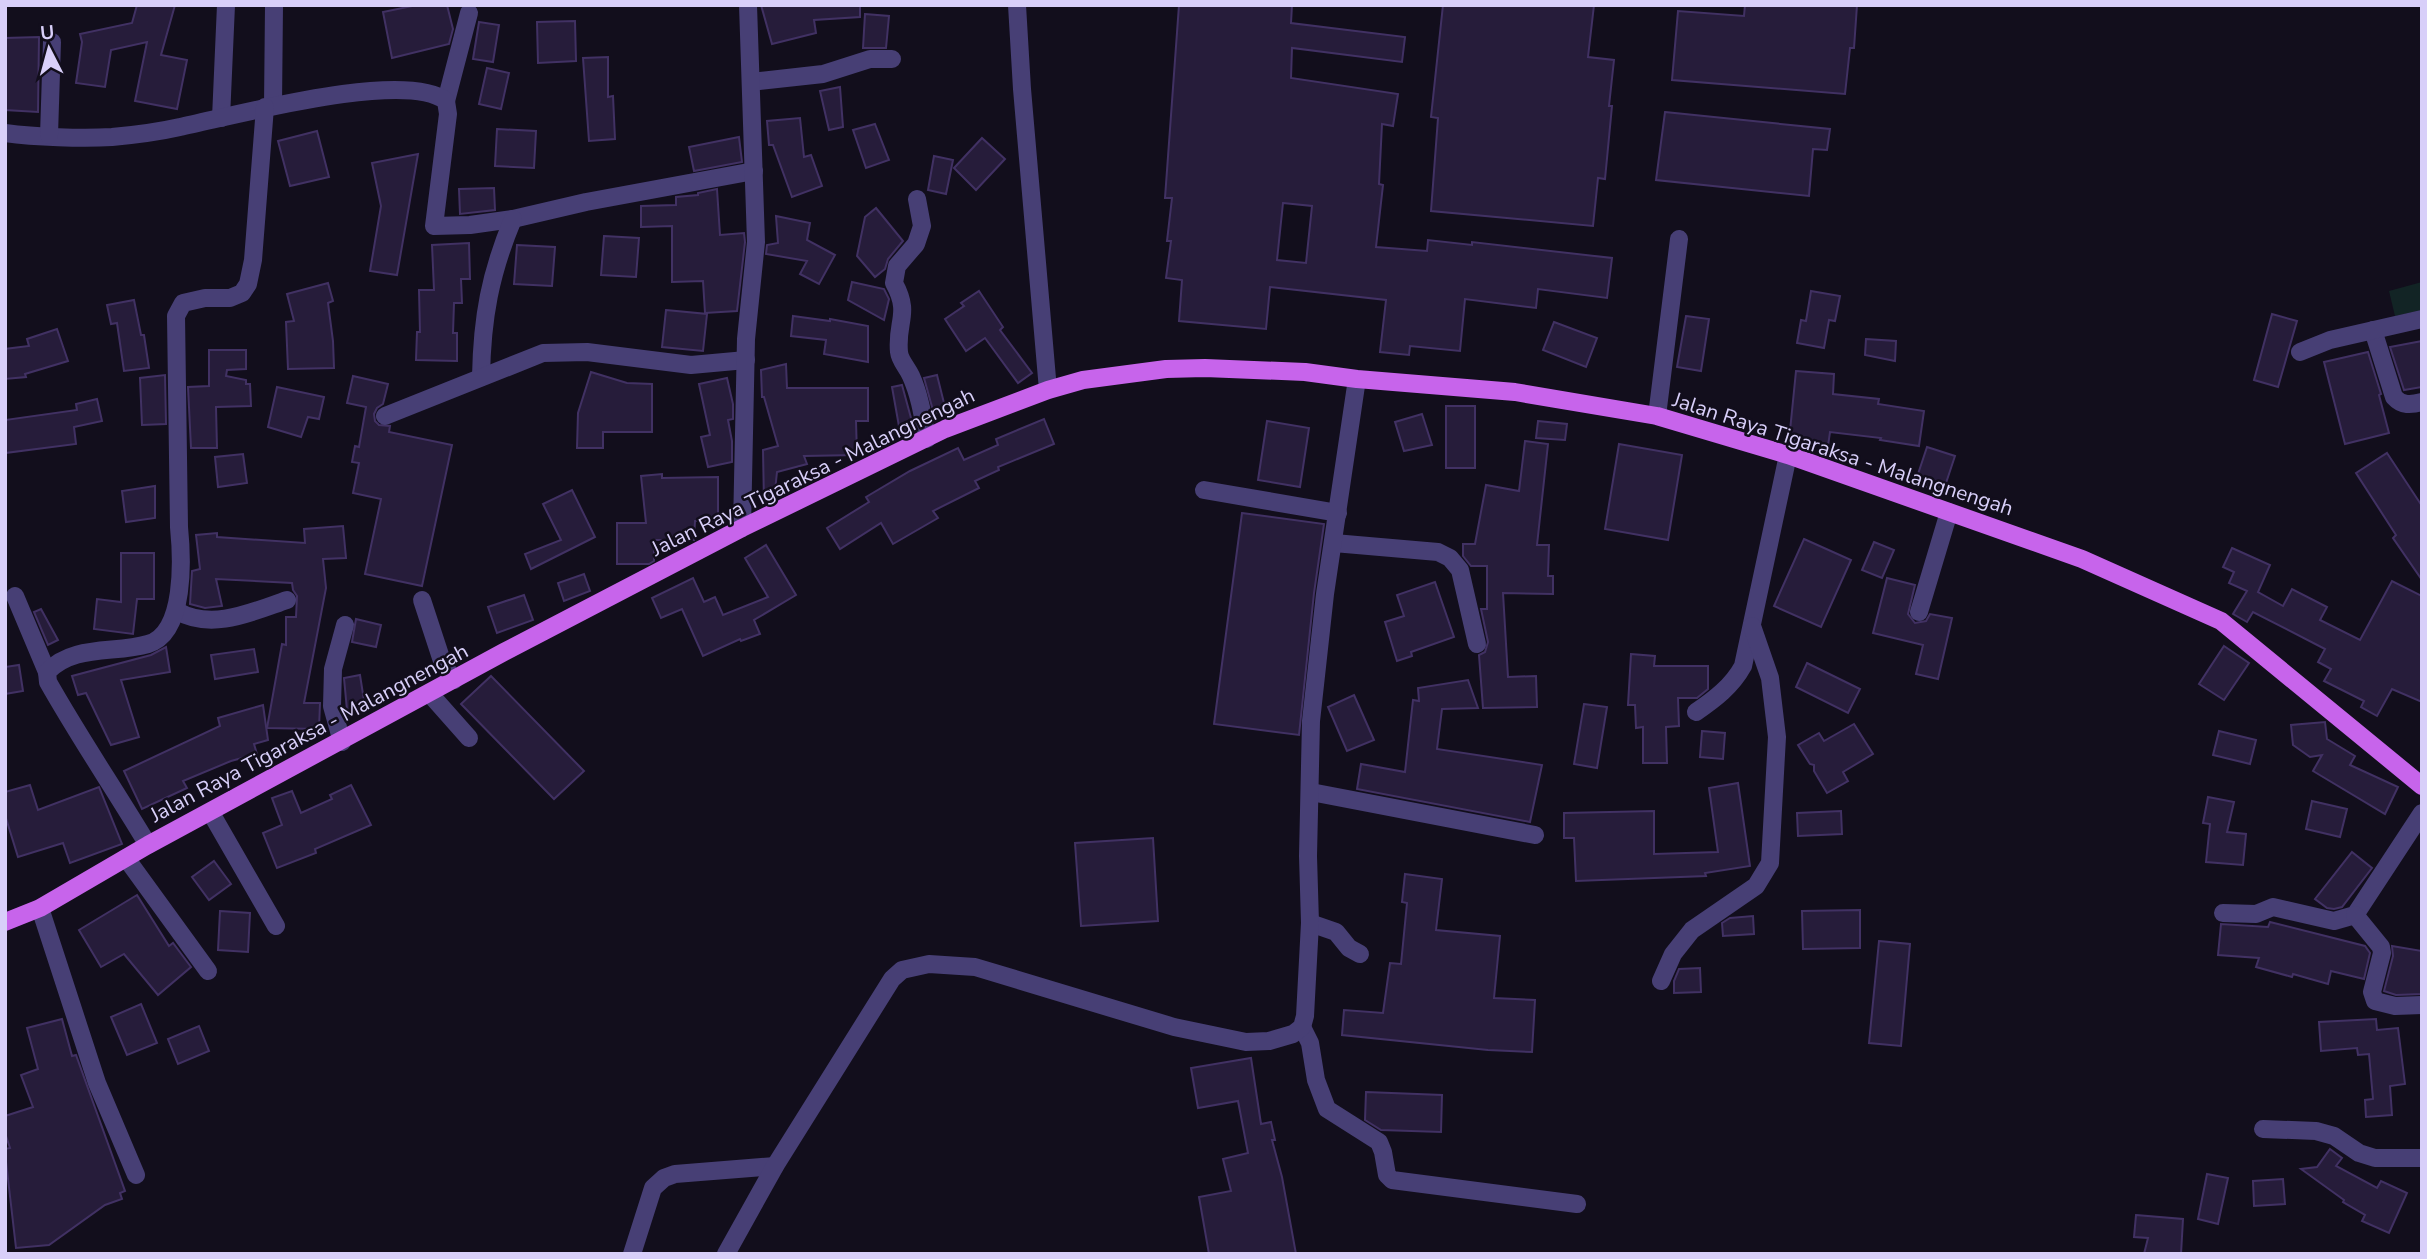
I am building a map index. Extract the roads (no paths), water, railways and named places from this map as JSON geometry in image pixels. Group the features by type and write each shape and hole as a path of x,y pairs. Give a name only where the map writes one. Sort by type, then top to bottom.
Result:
{"main road":[{"name":"Jalan Raya Tigaraksa - Malangnengah","path":"5,922 40,908 148,845 742,528 945,429 1048,390 1083,380 1166,369 1305,372 1515,392 1657,416 1788,455 2082,559 2221,621 2422,786"}],"street":[{"path":"221,118 226,5"},
{"path":"742,528 746,339 756,242 748,5"},
{"path":"1017,5 1048,390"},
{"path":"47,673 55,664 86,652 149,644 159,638 177,611 182,552 179,527 176,316 183,303 205,298 230,298 242,293 248,284 253,260 269,106 274,6"},
{"path":"469,13 446,101 448,114 434,226 470,225 513,219 586,202 754,171"},
{"path":"49,135 52,43"},
{"path":"751,82 823,74 870,59 892,59"},
{"path":"5,133 111,137 178,128 269,106 340,95 409,89 437,94 446,101"},
{"path":"917,199 922,226 916,244 897,267 894,284 902,298 903,311 898,337 899,356 911,375 921,404 927,439"},
{"path":"481,377 487,302 497,257 513,219"},
{"path":"1657,416 1679,239"},
{"path":"2300,352 2330,340 2422,319"},
{"path":"2372,330 2394,397 2401,403 2422,402"},
{"path":"385,416 519,360 543,353 587,352 691,365 746,360"},
{"path":"726,1254 775,1166 892,979 902,971 916,966 949,964 975,967 1174,1027 1224,1039 1269,1041 1293,1034 1302,1027 1305,1016 1310,923 1308,856 1311,721 1325,594 1357,379"},
{"path":"1696,712 1716,698 1739,674 1743,666 1788,455"},
{"path":"1204,490 1338,513"},
{"path":"1919,612 1949,512"},
{"path":"1334,543 1438,552 1450,558 1460,570 1476,644"},
{"path":"15,596 47,673 48,682 76,732 148,845"},
{"path":"177,611 190,619 218,620 287,600"},
{"path":"422,600 443,664 454,680"},
{"path":"342,742 332,706 333,669 345,625"},
{"path":"1661,981 1674,954 1692,930 1756,886 1770,863 1777,737 1770,678 1752,626"},
{"path":"430,694 469,738"},
{"path":"1311,792 1535,835"},
{"path":"211,813 276,926"},
{"path":"2223,913 2256,914 2273,907 2334,921 2355,915 2422,813"},
{"path":"127,858 208,971"},
{"path":"40,908 97,1083 136,1175"},
{"path":"2355,915 2381,947 2382,953 2372,992 2375,1001 2395,1006 2422,1005"},
{"path":"1310,923 1336,932 1349,948 1360,954"},
{"path":"1302,1027 1310,1043 1316,1080 1327,1109 1379,1142 1387,1175 1392,1180 1577,1204"},
{"path":"2263,1129 2316,1131 2334,1136 2359,1153 2375,1158 2422,1158"},
{"path":"632,1254 653,1188 664,1178 676,1174 775,1166"}]}
